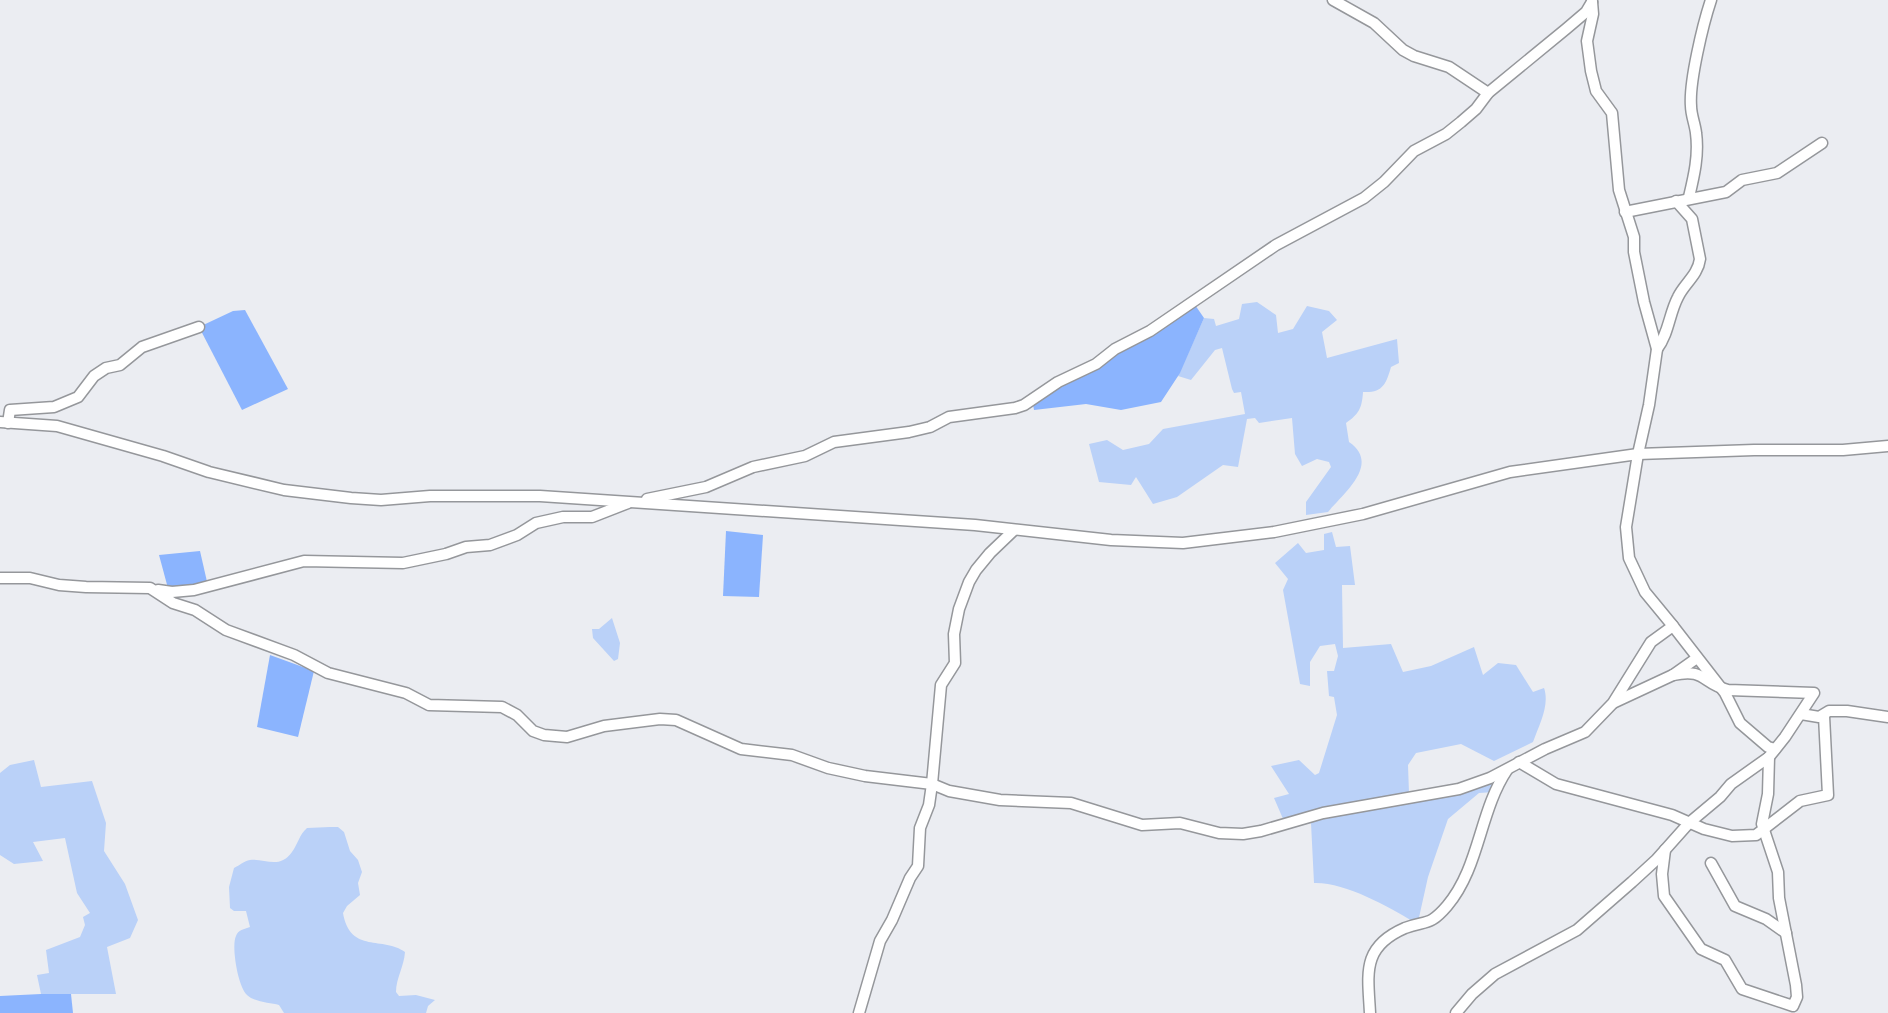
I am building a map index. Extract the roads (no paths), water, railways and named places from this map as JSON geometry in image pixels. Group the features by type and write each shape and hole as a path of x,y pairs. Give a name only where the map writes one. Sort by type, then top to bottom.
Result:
{"street":[{"path":"1333,0 1374,23 1403,50 1449,67 1488,93"},
{"path":"1689,197 1697,157 1696,131 1691,107 1692,91 1703,22 1710,0"},
{"path":"0,578 30,578 59,585 150,588 172,592 194,590 304,561 403,563 466,547 490,545 517,535 536,523 563,517 592,517 629,502 706,487 753,467 805,456 834,442 909,432 948,417 1024,405 1058,382 1096,364 1115,349 1162,324 1276,245 1364,198 1391,176 1414,151 1446,134 1461,122 1488,93 1586,12 1593,1"},
{"path":"1593,1 1587,41 1591,71 1596,91 1612,113 1618,180 1634,237 1634,252 1644,302 1657,349"},
{"path":"1625,212 1689,197 1724,193 1742,180 1777,173 1822,143"},
{"path":"1666,847 1662,874 1664,896 1701,948 1726,960 1742,989 1793,1006 1797,992 1779,898 1778,872 1763,830 1762,818 1769,787 1772,753 1740,723 1721,688 1644,593 1629,558 1626,527 1657,349 1667,332 1678,296 1697,270 1700,259 1692,219 1676,201"},
{"path":"199,327 142,347 120,365 106,368 94,376 78,397 54,407 10,410 4,423 57,426 209,472 284,490 380,500 430,496 540,496 975,525 1111,540 1183,543 1274,532 1363,514 1510,472 1638,454 1843,450 1888,446"},
{"path":"859,1013 880,941 906,885 918,866 920,828 929,805 932,784 941,685 955,663 954,634 959,609 976,570 1013,531"},
{"path":"150,588 173,603 195,610 226,630 294,655 328,673 405,693 429,705 502,707 533,731 544,735 567,737 604,726 660,719 676,720 741,749 792,755 828,768 880,779 932,784 992,799 1071,803 1142,825 1180,823 1210,832 1243,834 1283,826 1323,813 1459,789 1482,781 1585,732 1613,703 1651,642 1673,626"},
{"path":"1613,703 1673,675 1697,658"},
{"path":"1457,1013 1472,994 1495,974 1577,930 1656,860 1689,822 1720,797 1731,784 1772,753 1814,693 1721,688 1696,673 1673,675"},
{"path":"1801,714 1824,716 1829,712 1847,711 1888,717"},
{"path":"1519,762 1556,784 1672,815 1732,836 1756,835 1800,801 1828,794 1824,716"},
{"path":"1370,1013 1367,981 1373,953 1383,942 1406,928 1430,922 1446,907 1469,870 1486,813 1508,769"},
{"path":"1711,863 1735,906 1766,919 1786,933"}]}
